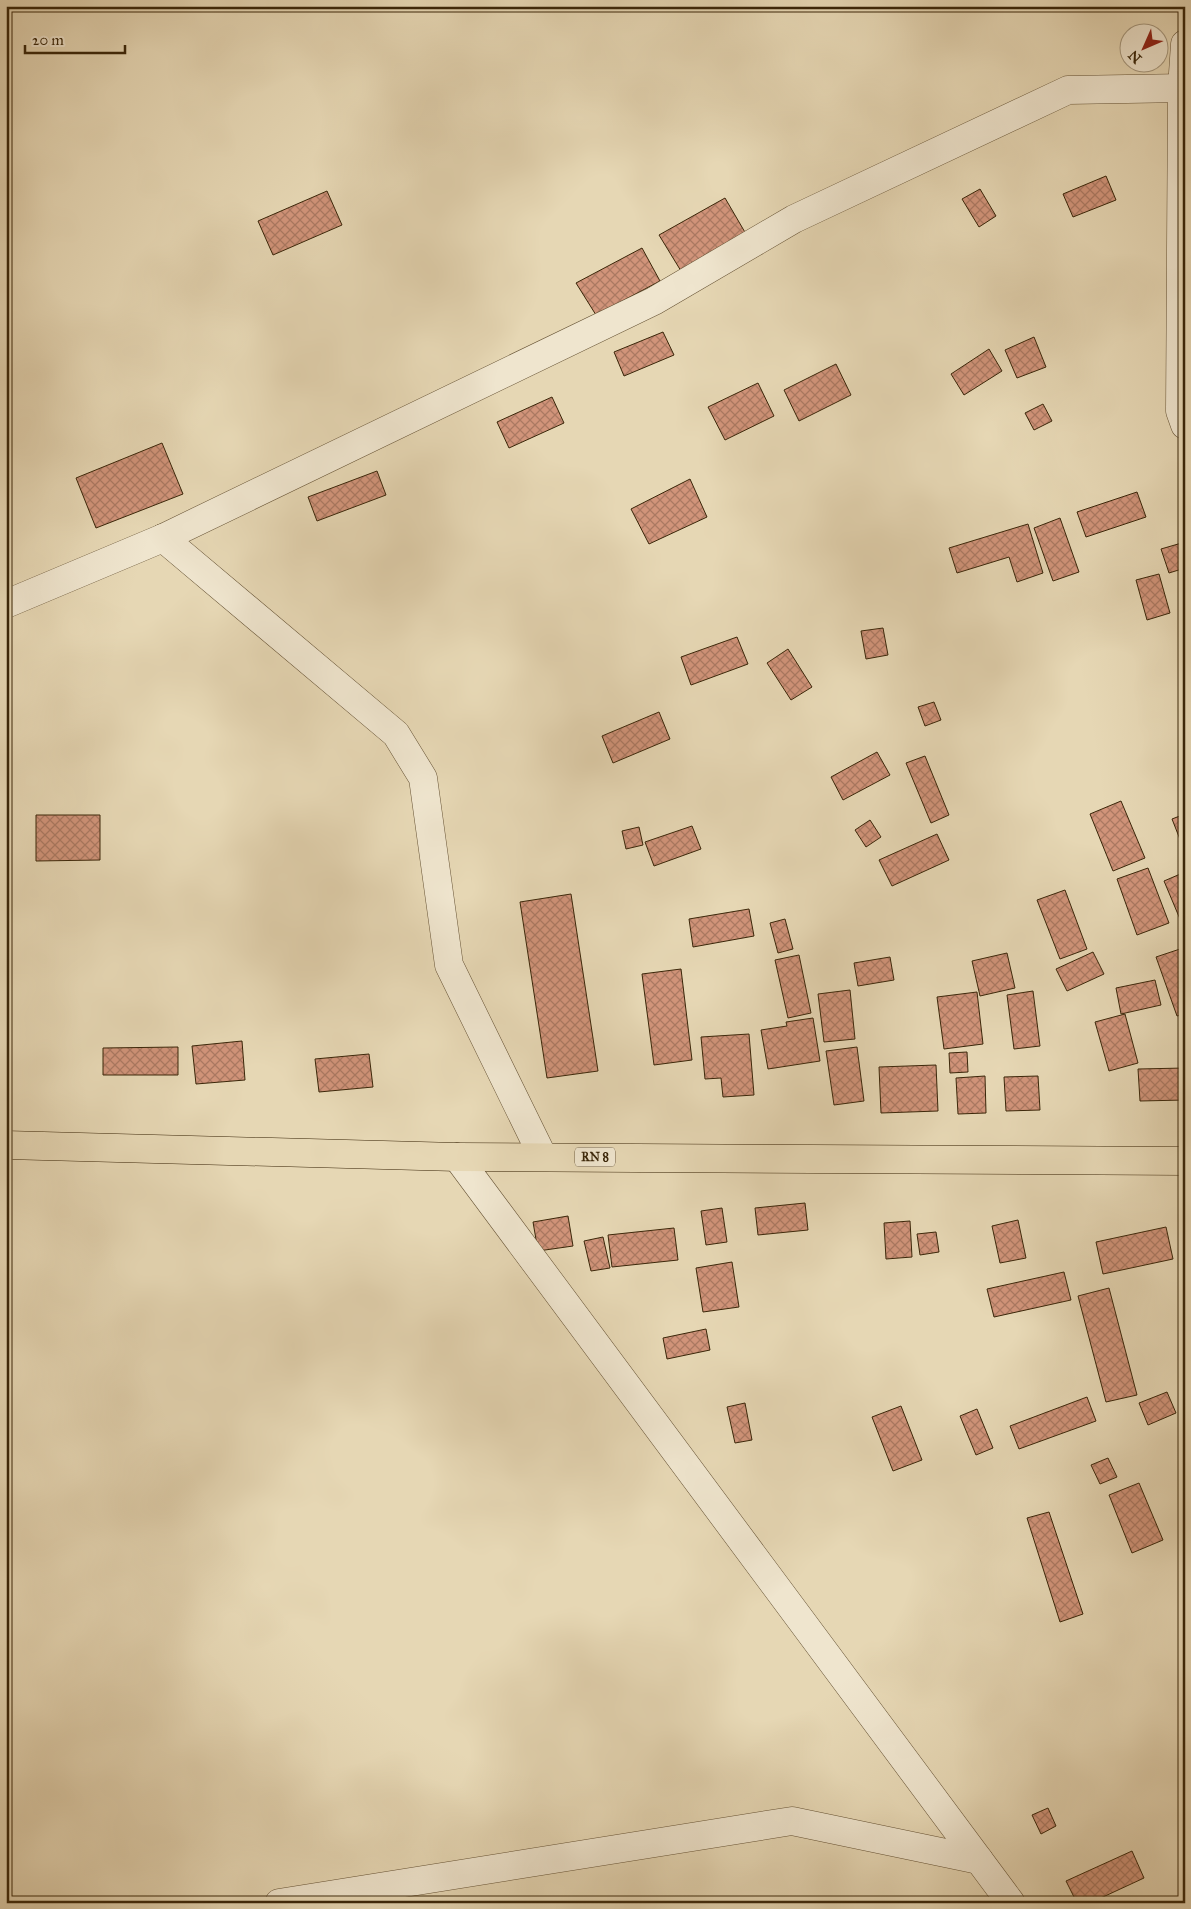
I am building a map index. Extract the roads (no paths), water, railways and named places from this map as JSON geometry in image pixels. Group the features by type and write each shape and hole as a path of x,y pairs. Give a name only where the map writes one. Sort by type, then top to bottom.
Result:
{"main road":[{"name":"RN 8","path":"6,1145 457,1157 1185,1161"}],"street":[{"path":"1185,44 1180,411 1185,425"},
{"path":"6,604 162,538 654,301 794,220 1068,90 1183,88"},
{"path":"162,538 396,734 423,778 449,965 543,1157"},
{"path":"457,1157 1011,1903"},
{"path":"279,1903 792,1821 979,1860"}]}
